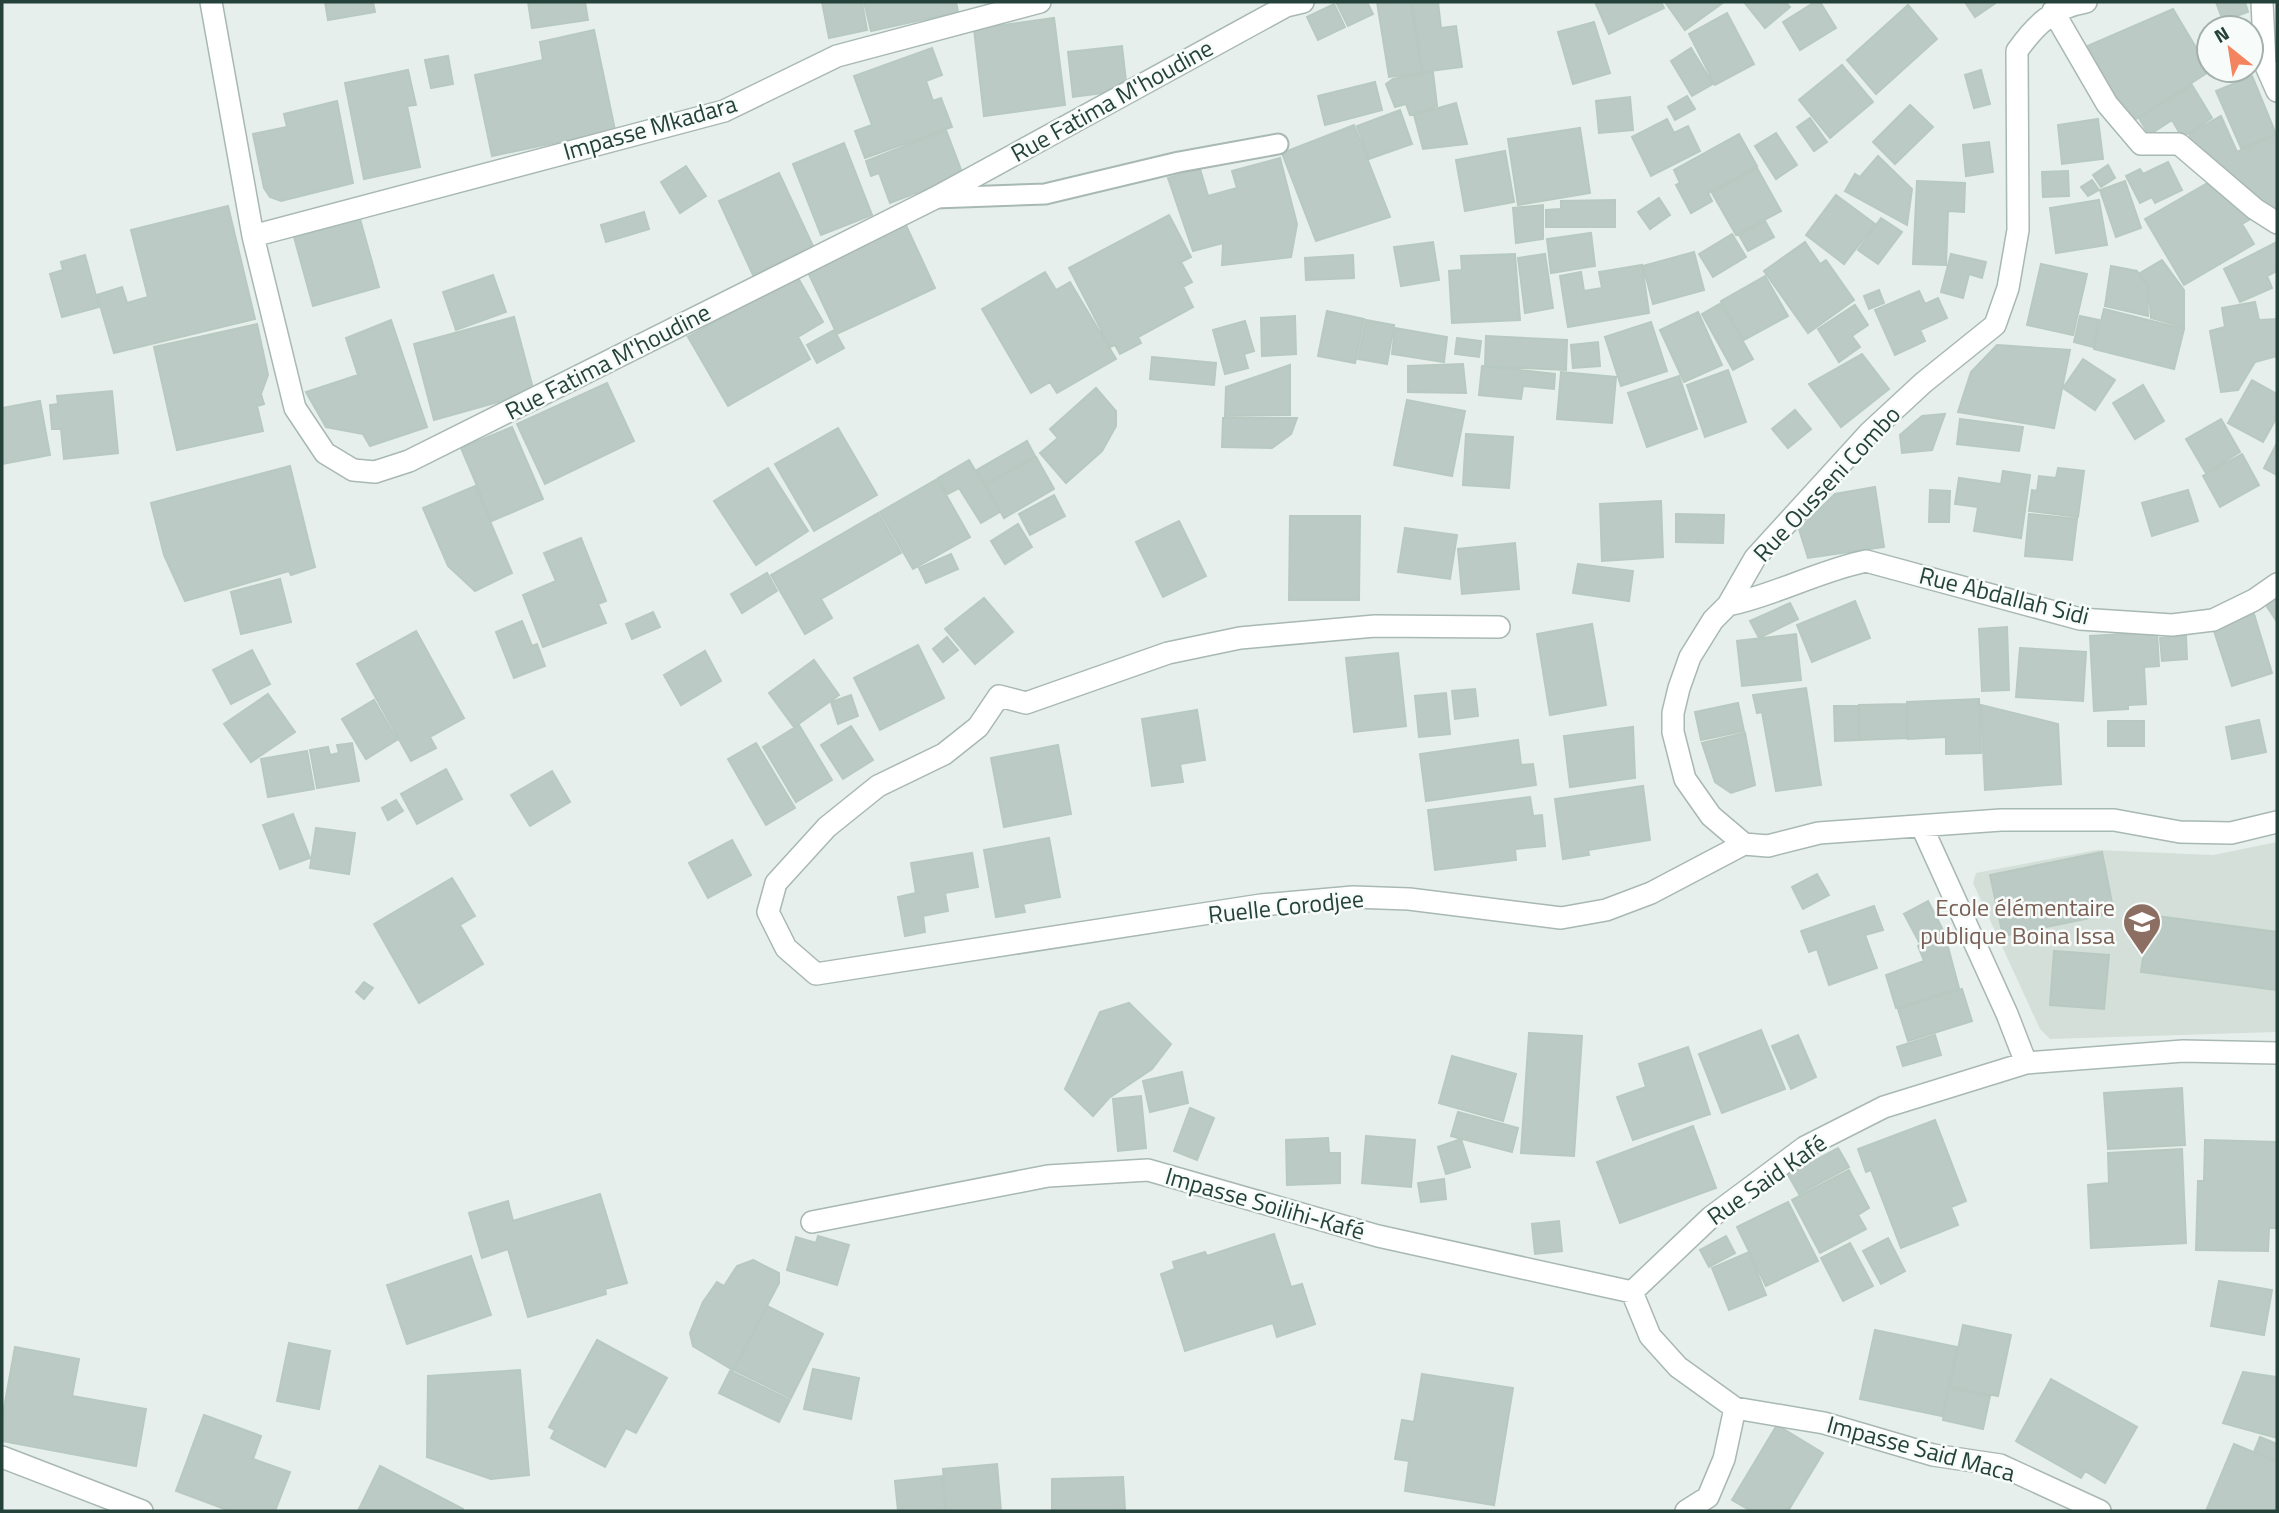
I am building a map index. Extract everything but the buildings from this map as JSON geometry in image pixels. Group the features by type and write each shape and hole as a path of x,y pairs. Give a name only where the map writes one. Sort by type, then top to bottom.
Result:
{"street":[{"name":"Rue Fatima M'houdine","path":"211,2 253,236 295,408 325,453 353,470 375,472 409,461 935,198 1286,6 1303,2"},
{"name":"Impasse Mkadara","path":"253,236 724,111 836,56 1040,2"},
{"name":"Rue Ousseni Combo","path":"1744,844 1711,816 1685,779 1673,733 1673,713 1690,657 1713,620 1728,605 1755,558 1869,433 1923,383 1995,325 2008,288 2018,230 2017,51 2032,29 2053,11 2086,2"},
{"path":"2262,2 2265,64 2277,91"},
{"path":"2053,11 2107,104 2141,144 2179,144 2255,209 2277,223"},
{"name":"Rue Abdallah Sidi","path":"1728,605 1761,598 1809,577 1866,561 2080,619 2172,625 2213,620 2254,600 2277,584"},
{"name":"Ruelle Corodjee","path":"1499,627 1375,626 1240,638 1168,653 1026,703 999,695 978,727 944,754 878,786 827,827 776,883 768,912 786,948 816,974 1261,905 1353,897 1409,898 1561,918 1606,910 1651,893 1744,844"},
{"path":"1744,844 1768,846 1819,834 2001,821 2114,820 2180,832 2231,833 2277,822"},
{"path":"1922,827 2026,1063"},
{"name":"Rue Said Kafé","path":"1632,1292 1711,1217 1805,1147 1884,1107 2026,1063 2183,1051 2277,1053"},
{"name":"Impasse Soilihi-Kafé","path":"812,1222 1048,1176 1148,1170 1378,1236 1632,1292"},
{"path":"1632,1292 1650,1336 1678,1367 1735,1408 1724,1459 1708,1497 1686,1511"},
{"name":"Impasse Said Maca","path":"1735,1408 1824,1423 1933,1455 2000,1465 2100,1511"},
{"path":"2,1457 142,1511"}],"lane":[{"path":"935,198 1045,194 1179,162 1278,144"}],"shaded area":[{"name":"Ecole élémentaire publique Boina Issa","path":"2277,842 2277,1032 2050,1039 2040,1029 1973,883 1976,873 2097,850 2213,855"}],"place":[{"name":"Ecole élémentaire publique Boina Issa","path":"2142,956"}]}
